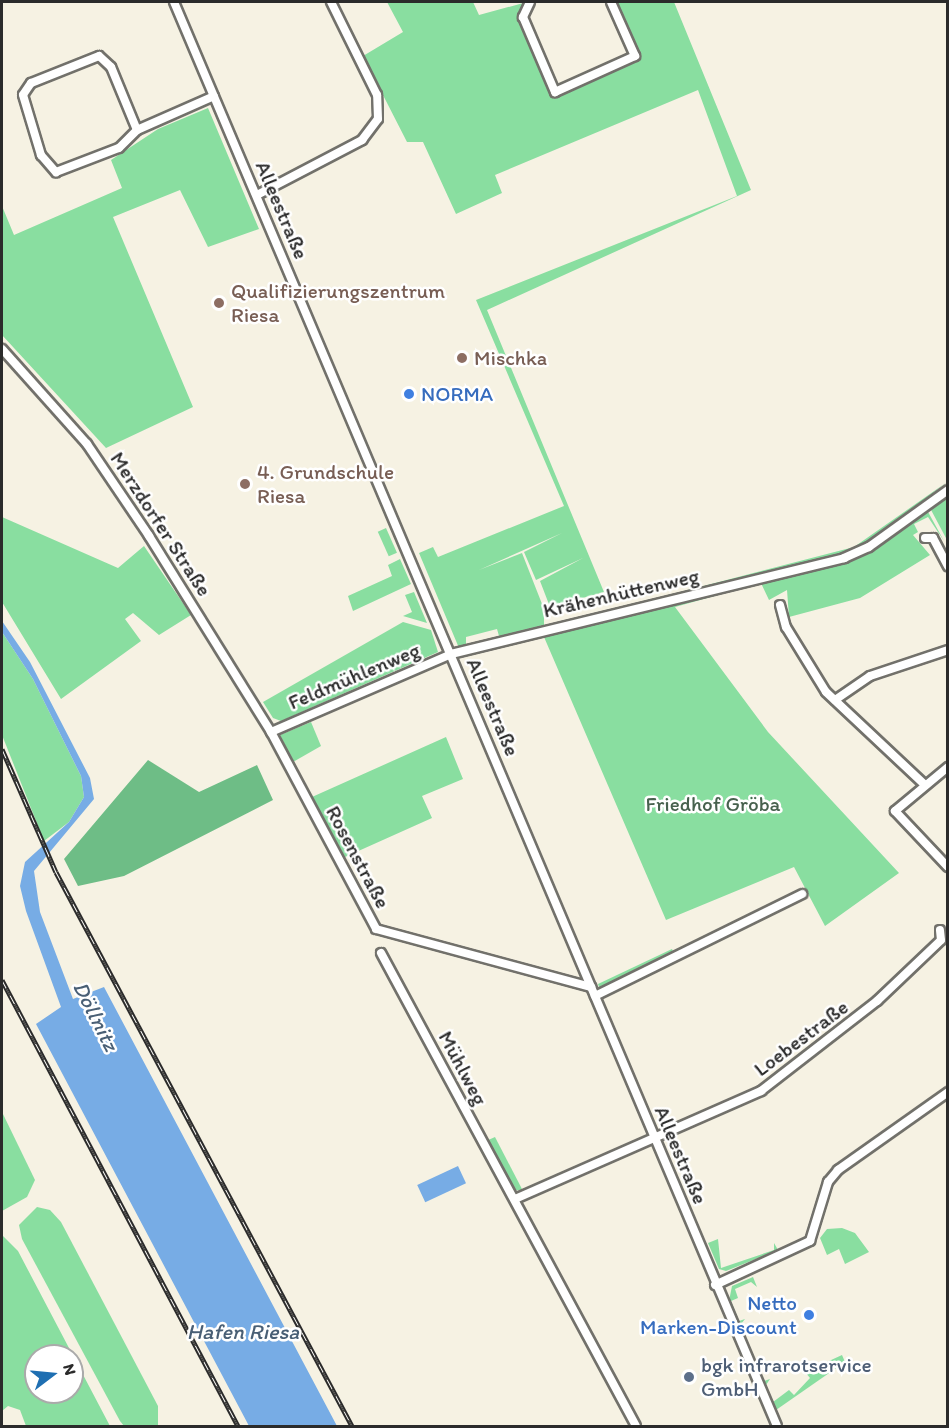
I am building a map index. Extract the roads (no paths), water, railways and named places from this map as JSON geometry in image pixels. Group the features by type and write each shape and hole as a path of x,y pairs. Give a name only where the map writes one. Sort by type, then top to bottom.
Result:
{"street":[{"name":"Alleestraße","path":"174,2 777,1426"},
{"path":"256,195 362,140 378,119 377,95 331,2"},
{"path":"530,2 523,17 555,92 635,56 611,2"},
{"path":"137,130 111,67 99,56 32,82 22,95 40,155 56,172 119,148 137,130 214,96"},
{"name":"Merzdorfer Straße","path":"2,349 87,444 271,732"},
{"name":"Krähenhüttenweg","path":"451,654 800,571 869,546 948,490"},
{"path":"925,538 933,538 948,566"},
{"path":"780,605 786,627 835,700 924,784"},
{"path":"835,700 870,676 948,650"},
{"name":"Feldmühlenweg","path":"271,732 451,654"},
{"name":"Rosenstraße","path":"271,732 376,929 591,987"},
{"path":"948,767 924,784 895,811 948,867"},
{"path":"595,996 802,894"},
{"name":"Loebestraße","path":"655,1140 749,1098 788,1071 892,986 941,940 940,930"},
{"name":"Mühlweg","path":"381,953 636,1426"},
{"path":"716,1285 810,1241 828,1182 838,1170 948,1092"},
{"path":"515,1199 655,1140"}],"water":[{"name":"Hafen Riesa","path":"2,621 30,662 90,778 94,799 34,871 40,912 73,999 104,987 337,1426 249,1426 36,1024 61,1007 26,911 20,886 25,862 69,822 84,797 81,776 33,679 2,632"},
{"path":"458,1166 466,1183 425,1202 417,1185"}],"railway":[{"path":"2,749 56,872 352,1426"},
{"path":"2,980 238,1426"}],"place":[{"name":"Qualifizierungszentrum Riesa","path":"219,303"},
{"name":"Mischka","path":"462,358"},
{"name":"NORMA","path":"409,394"},
{"name":"4. Grundschule Riesa","path":"245,484"},
{"name":"Netto Marken-Discount","path":"809,1315"},
{"name":"bgk infrarotservice GmbH","path":"689,1377"}],"park label":[{"name":"Friedhof Gröba","path":"713,804"}],"water label":[{"name":"Döllnitz","path":"96,1016"}]}
